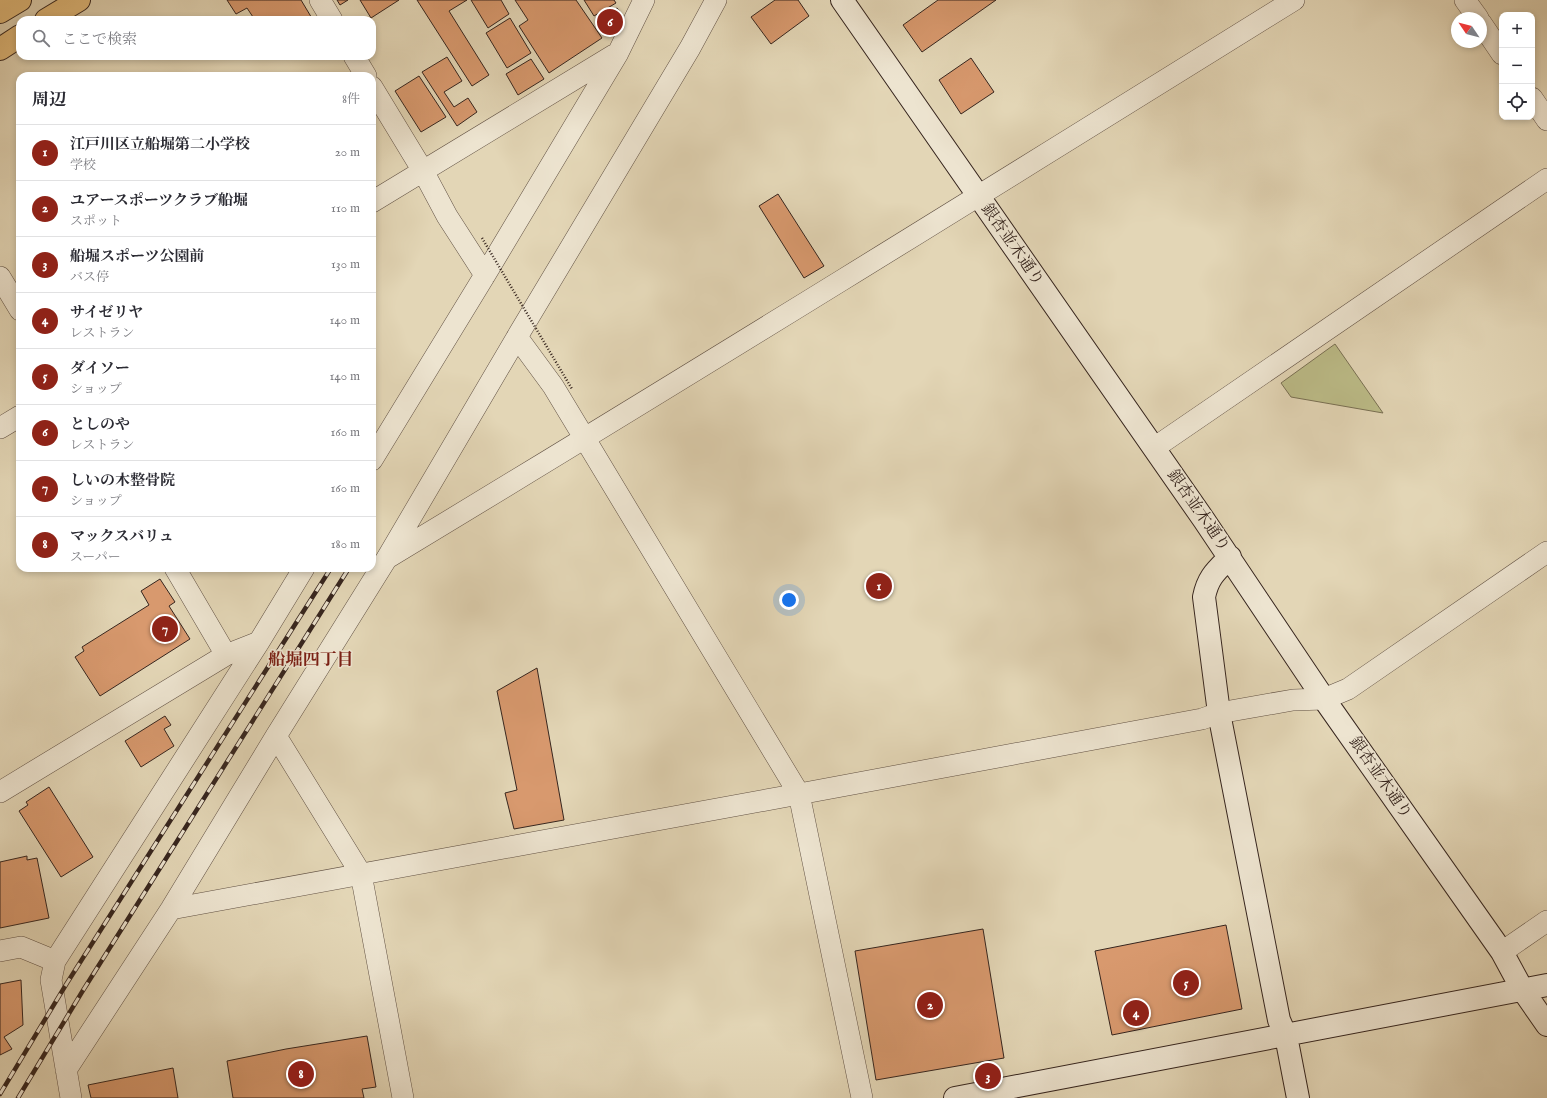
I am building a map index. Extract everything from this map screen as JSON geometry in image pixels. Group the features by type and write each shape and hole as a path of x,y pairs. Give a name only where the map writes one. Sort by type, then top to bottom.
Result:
{"main road":[{"path":"0,12 20,0"},
{"path":"53,16 79,0"},
{"path":"0,48 16,38"}],"street":[{"path":"320,0 330,16"},
{"path":"376,453 485,275 618,52 644,0"},
{"path":"66,1070 171,909 276,736 387,558 690,48 716,0"},
{"name":"銀杏並木通り","path":"842,0 1230,558 1324,699 1502,952 1522,989 1547,1025"},
{"path":"387,558 585,439 1294,0"},
{"path":"1465,0 1474,12"},
{"path":"1487,32 1499,50"},
{"path":"376,200 618,52"},
{"path":"356,60 364,72"},
{"path":"376,94 423,171 447,216 485,275"},
{"path":"1535,102 1547,120"},
{"path":"1154,448 1547,179"},
{"path":"0,277 16,303"},
{"path":"517,337 553,386 799,794 862,1098"},
{"path":"0,428 16,418"},
{"path":"171,909 1202,719 1219,713 1292,700 1324,699 1348,689 1547,552"},
{"path":"1230,558 1210,578 1204,597 1219,713 1279,1020 1286,1036 1298,1098"},
{"path":"177,572 226,655"},
{"path":"71,1098 51,980 55,961 259,642 302,572"},
{"path":"0,792 226,655 259,642"},
{"path":"276,736 361,874 403,1098"},
{"path":"1502,952 1547,921"},
{"path":"0,951 20,947 55,961"},
{"path":"955,1098 1547,985"}],"path":[{"path":"482,238 572,389"}],"green space":[{"path":"1335,344 1383,413 1291,397 1281,383"}],"building":[{"path":"227,0 301,0 311,16 252,16 247,8 236,14"},
{"path":"337,0 348,0 340,5"},
{"path":"360,0 399,0 374,16 370,16"},
{"path":"417,0 467,0 449,11 489,75 472,86"},
{"path":"471,0 501,0 509,14 488,28"},
{"path":"515,0 576,0 602,38 549,73 519,26 528,20"},
{"path":"584,0 614,0 616,3 594,16"},
{"path":"775,0 798,0 809,16 771,44 751,17"},
{"path":"938,0 996,0 922,52 903,25"},
{"path":"617,8 620,12 606,34 597,19"},
{"path":"510,18 531,53 507,68 486,33"},
{"path":"447,57 462,81 444,92 454,107 468,98 477,112 457,126 422,72"},
{"path":"971,58 994,92 961,114 939,80"},
{"path":"531,59 544,79 518,95 506,74"},
{"path":"419,76 446,117 421,132 395,91"},
{"path":"778,194 824,266 804,278 759,206"},
{"path":"160,579 175,602 169,606 190,639 100,696 75,657 84,651 82,647 149,605 141,591"},
{"path":"537,668 564,820 514,829 505,793 517,790 497,691"},
{"path":"165,716 171,725 164,729 174,746 141,767 125,741"},
{"path":"49,787 93,857 61,877 19,811 28,805 26,802"},
{"path":"27,856 27,860 37,858 49,918 0,928 0,862"},
{"path":"1226,925 1242,1009 1112,1035 1095,951"},
{"path":"983,929 1004,1058 876,1080 855,951"},
{"path":"21,980 23,1025 4,1037 12,1049 0,1055 0,984"},
{"path":"367,1036 376,1087 362,1089 364,1098 233,1098 227,1061 286,1049"},
{"path":"173,1068 178,1098 91,1098 88,1085"}],"railway":[{"path":"0,1094 67,983 328,572"},
{"path":"18,1098 82,992 346,572"}],"place":[{"name":"としのや","path":"610,22"},
{"name":"江戸川区立船堀第二小学校","path":"879,586"},
{"name":"しいの木整骨院","path":"165,629"},
{"name":"ダイソー","path":"1186,983"},
{"name":"ユアースポーツクラブ船堀","path":"930,1005"},
{"name":"サイゼリヤ","path":"1136,1013"},
{"name":"マックスバリュ","path":"301,1074"},
{"name":"船堀スポーツ公園前","path":"988,1076"}],"district":[{"name":"船堀四丁目","path":"311,660"}]}
